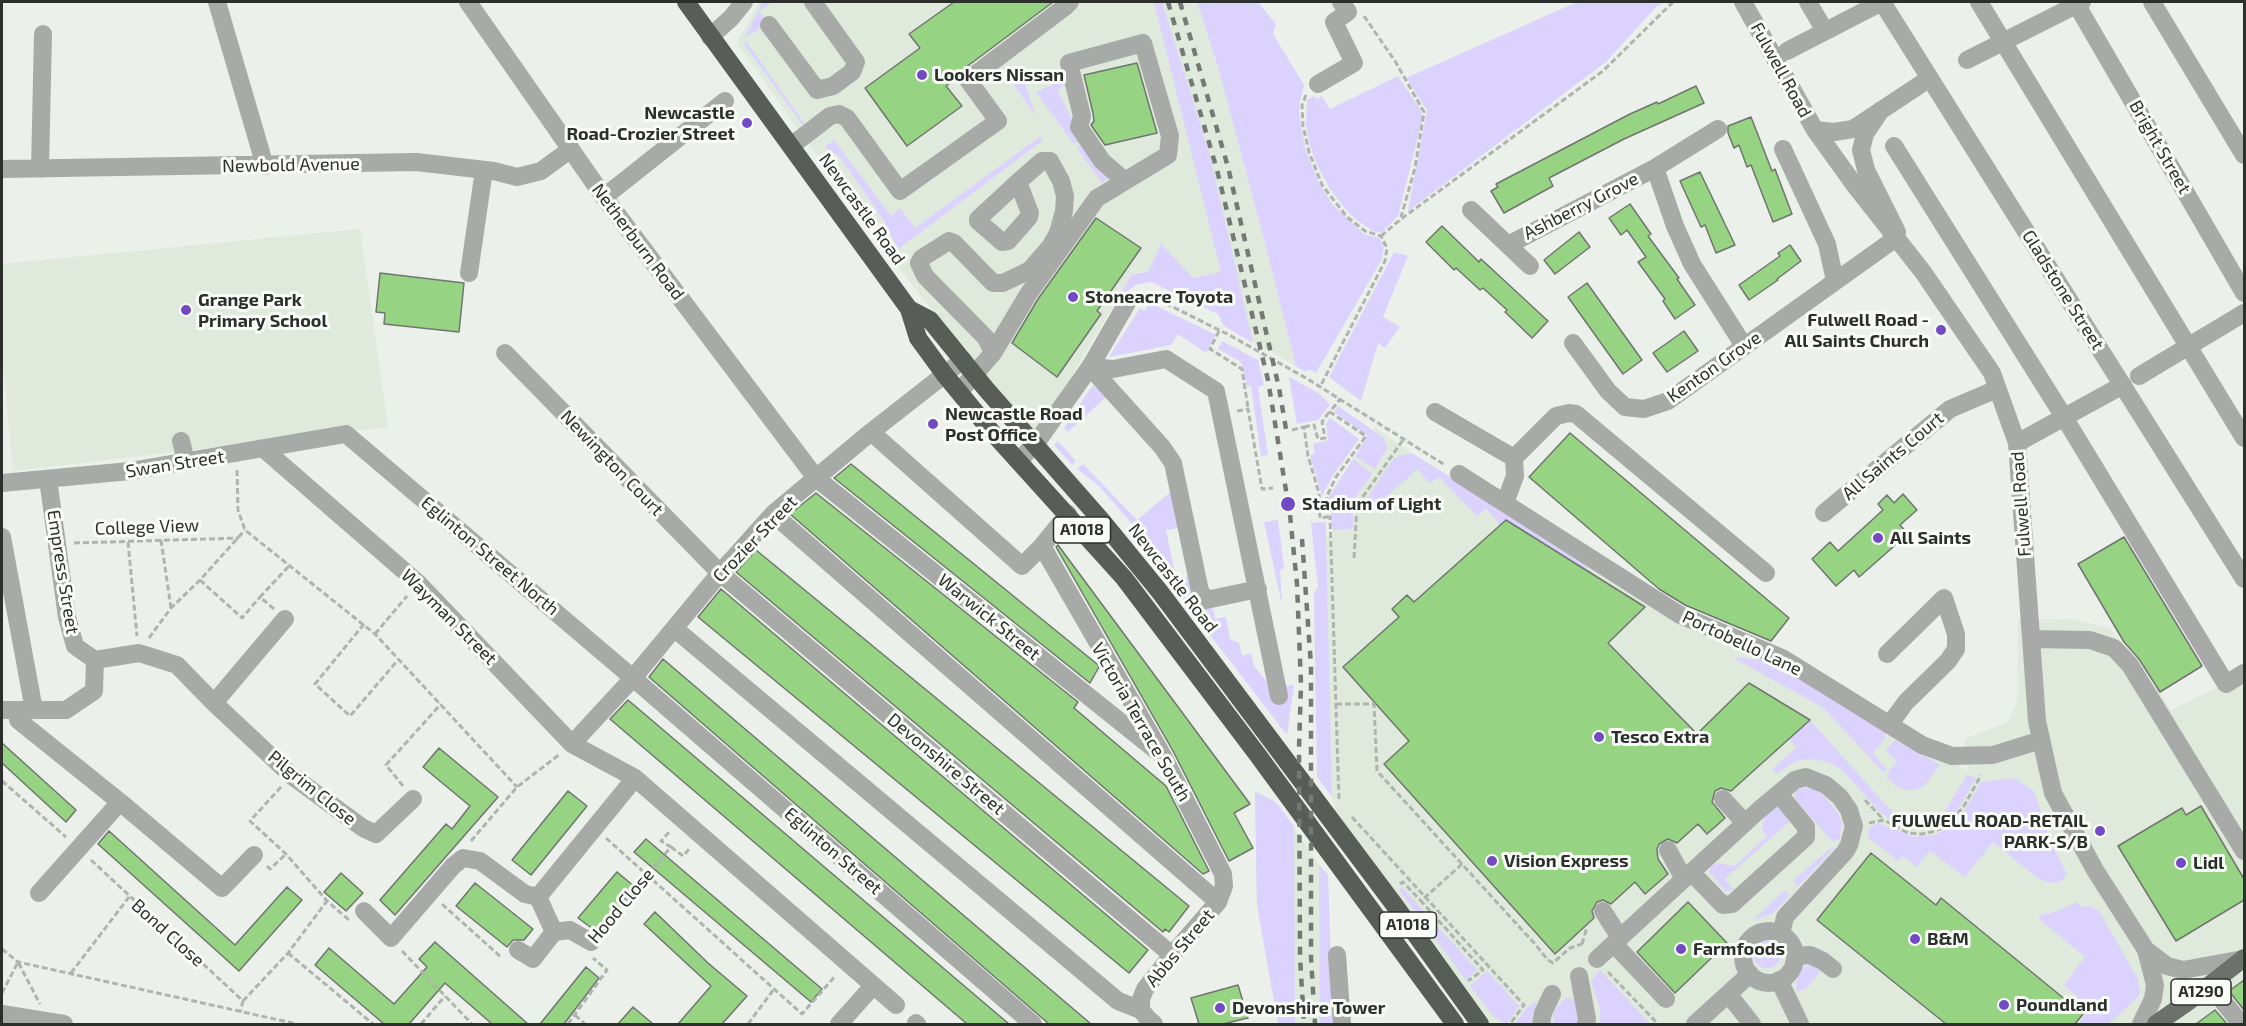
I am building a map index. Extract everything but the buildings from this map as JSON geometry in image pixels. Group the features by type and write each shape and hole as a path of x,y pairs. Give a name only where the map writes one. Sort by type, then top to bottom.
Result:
{"highway":[{"name":"Newcastle Road","path":"686,2 909,309 930,320 1160,592 1480,1024"},
{"name":"A1018","path":"909,309 918,338 945,375 1124,578 1257,754 1455,1024"}],"main road":[{"name":"A1290","path":"2156,1024 2244,959"}],"street":[{"path":"217,2 265,166"},
{"name":"Netherburn Road","path":"468,2 604,197 816,478"},
{"path":"710,37 732,18 744,2"},
{"path":"769,26 817,90 833,86 852,72 856,62 813,2"},
{"path":"791,146 830,116 839,114 847,118 900,191 998,121 968,80 1070,2"},
{"name":"Fulwell Road","path":"1743,2 1815,130 1856,187 1923,272 1992,373 2017,443 2037,721 2053,793 2095,870 2146,950 2155,985 2153,999 2140,1024"},
{"path":"1808,2 1825,31"},
{"path":"1787,51 1882,2"},
{"name":"Gladstone Street","path":"1882,2 2131,381 2244,579"},
{"path":"1979,2 2244,438"},
{"path":"1967,60 2078,2"},
{"name":"Bright Street","path":"2078,2 2244,293"},
{"path":"2152,2 2244,155"},
{"path":"1318,84 1354,63 1334,22 1344,7"},
{"path":"40,169 43,34"},
{"path":"958,392 993,353 1029,293 1097,198 1125,182 1168,155 1170,136 1143,43 1069,63 1082,116 1079,127 1102,161 1125,182"},
{"path":"1815,130 1834,132 1853,129 1930,78"},
{"path":"604,197 725,101"},
{"path":"1881,110 1865,134 1861,150 1866,170 1898,232 1896,238"},
{"name":"Ashberry Grove","path":"1508,245 1655,168 1718,129"},
{"path":"1894,146 2064,417 2226,684 2244,673"},
{"name":"Newbold Avenue","path":"2,169 416,162 484,170 517,177 540,171 571,149"},
{"path":"1783,149 1827,243 1835,281"},
{"path":"993,353 986,338 925,276 920,263 922,258 944,243 952,241 993,283 1003,283 1030,270 1050,247 1058,233 1064,211 1065,196 1056,170 1047,160 1042,161 1018,182"},
{"name":"Ashberry Grove","path":"1655,168 1675,226 1692,264 1744,346"},
{"path":"469,273 484,170"},
{"name":"Ashberry Grove","path":"1471,210 1530,266"},
{"name":"Kenton Grove","path":"1573,343 1608,391 1625,407 1644,409 1668,401 1896,238"},
{"path":"1019,461 1034,445 1090,367 1127,303"},
{"path":"2017,443 2131,381 2244,313"},
{"name":"Newington Court","path":"505,353 720,573"},
{"path":"1090,367 1113,369 1166,359 1216,391 1279,696"},
{"name":"Crozier Street","path":"572,744 633,678 720,573 773,514 871,432 963,360"},
{"path":"1090,367 1162,447 1173,463 1200,591 1206,600 1258,590"},
{"name":"All Saints Court","path":"1824,513 1950,409 1997,389"},
{"path":"1435,412 1514,458"},
{"path":"1505,503 1515,476 1514,458 1556,416 1576,414 1766,573"},
{"path":"871,432 1022,566 1068,514"},
{"name":"Swan Street","path":"2,483 130,471 346,435"},
{"name":"Eglinton Street North","path":"346,435 633,678"},
{"path":"181,441 186,461"},
{"name":"Wayman Street","path":"265,450 418,583 572,744 635,778 896,1005"},
{"name":"Portobello Lane","path":"1459,474 1680,615 1782,658 1922,745 1952,756 1994,755 2041,740"},
{"name":"Warwick Street","path":"816,478 1163,756"},
{"name":"Empress Street","path":"48,479 67,617 75,646 95,660"},
{"path":"773,514 1218,902"},
{"path":"2,537 18,720 222,888 254,855"},
{"name":"Victoria Terrace South","path":"1041,546 1163,756 1223,874 1224,886 1218,902"},
{"name":"Devonshire Street","path":"720,573 1172,955"},
{"path":"1887,654 1944,598 1956,634 1956,649 1906,702 1889,725"},
{"path":"214,703 285,619"},
{"path":"675,629 1118,1001 1142,1010"},
{"path":"2031,639 2090,640 2114,648 2130,665 2244,851"},
{"name":"Pilgrim Close","path":"95,660 139,653 177,665 292,776 363,828 376,834 413,799"},
{"path":"18,710 66,710 94,691 95,660"},
{"name":"Eglinton Street","path":"633,678 1033,1024"},
{"path":"1598,959 1745,822 1795,780 1806,777 1826,785 1840,796 1849,810 1854,826 1845,852 1785,916 1781,933"},
{"path":"538,897 635,778"},
{"path":"1668,850 1688,875 1723,905 1732,904 1806,837 1806,827 1779,794"},
{"path":"1723,799 1745,822"},
{"path":"39,893 120,802"},
{"path":"364,911 391,938 453,866 463,858 480,861 525,894 538,897"},
{"path":"538,897 554,932"},
{"name":"Abbs Street","path":"1154,1024 1142,1010 1141,999 1145,989 1218,902"},
{"path":"1603,911 1617,941 1666,999"},
{"path":"518,951 533,959 554,932 570,930 591,942"},
{"path":"1766,930 1781,933 1789,940 1795,956 1790,972 1779,980 1768,983 1760,981 1750,974 1743,962 1743,954 1750,938 1766,930"},
{"name":"Fulwell Road","path":"2146,950 2167,966 2183,970 2244,959"},
{"path":"1337,955 1342,1024"},
{"path":"1795,956 1810,955 1833,969"},
{"path":"1694,1024 1750,974"},
{"path":"1579,976 1586,1024"},
{"path":"1779,980 1800,1024"},
{"path":"2210,985 2241,1024"},
{"path":"840,1024 873,986"},
{"path":"1541,1024 1543,1013 1552,994"},
{"path":"1729,994 1751,1024"},
{"path":"2,1014 57,1023"}],"path":[{"path":"1381,236 1604,71 1673,2"},
{"path":"1344,7 1362,13 1395,61 1424,112 1415,168 1401,219"},
{"path":"1318,84 1306,92 1302,105 1303,126 1309,152 1322,185 1347,217 1365,231 1381,236 1387,248 1385,261 1320,387"},
{"path":"1127,303 1138,296 1148,294 1231,336 1306,378 1459,474"},
{"path":"1220,331 1210,349 1242,369 1262,489 1273,488"},
{"path":"1292,430 1314,425 1318,439 1325,438 1322,422 1340,399"},
{"path":"1221,414 1248,409"},
{"path":"1330,412 1366,436 1336,477 1327,496 1327,517 1330,517 1339,803"},
{"path":"1304,427 1308,456 1319,493 1320,518 1327,517"},
{"path":"1354,558 1357,505 1403,440"},
{"path":"236,454 238,510 245,530 375,634 517,787"},
{"path":"139,653 171,608 245,530"},
{"name":"College View","path":"57,543 239,538"},
{"path":"161,540 171,608"},
{"path":"128,542 139,653"},
{"path":"200,580 242,618 290,566"},
{"path":"375,634 418,583"},
{"path":"260,597 285,619"},
{"path":"364,624 315,684 351,716 398,660"},
{"path":"413,799 386,765 441,704"},
{"path":"1336,704 1374,704 1377,771 1548,960 1553,963 1570,948 1582,944 1587,927"},
{"path":"463,858 464,851 517,787 572,744"},
{"path":"1859,794 1884,820 1908,833 1922,834 1936,831 1949,824 1982,775"},
{"path":"240,1012 243,1001 288,953 327,901 286,854 250,820 292,776"},
{"path":"1347,811 1524,1005 1510,1024"},
{"name":"Hood Close","path":"568,1024 607,970 585,950 670,847 661,840 681,820"},
{"path":"1867,824 1884,820"},
{"path":"593,827 802,1014 847,963"},
{"path":"1421,901 1462,864"},
{"path":"1394,889 1403,882 1483,970 1463,986"},
{"path":"430,893 510,965 518,951"},
{"name":"Bond Close","path":"71,973 129,897 243,1001"},
{"path":"1534,943 1540,937"},
{"path":"391,938 472,1024"},
{"path":"2,949 18,962 57,1023"},
{"path":"288,953 373,1024"},
{"path":"1598,959 1658,1024"},
{"path":"18,962 297,1024"},
{"path":"2,993 18,962"},
{"path":"748,1024 774,989"},
{"path":"421,1024 445,996"},
{"path":"575,1015 585,1024"}],"shaded area":[{"path":"759,2 1197,2 1218,67 1296,366 1236,333 1193,278 1139,272 1132,274 1053,408 1031,436 880,244 737,43"},
{"path":"763,2 773,2 759,11 767,23 744,39"},
{"path":"1154,2 1162,2 1210,156 1253,343 1224,326 1218,314 1151,282 1136,285 1123,294 1121,292 1132,274 1148,272 1161,244 1193,278 1221,272"},
{"path":"1197,2 1258,2 1276,24 1273,34 1304,85 1299,114 1305,148 1319,183 1333,205 1364,234 1379,238 1384,245 1382,259 1316,373 1311,370 1304,371 1296,366 1218,67"},
{"path":"1577,2 1665,2 1656,7 1607,61 1408,211 1427,110 1406,78"},
{"path":"746,41 809,130 806,130 744,44"},
{"path":"1022,73 1035,115 1012,82"},
{"path":"1398,76 1423,117 1398,216 1381,233 1373,231 1358,221 1345,209 1330,189 1310,146 1306,126 1307,100 1314,96 1317,99 1322,96 1330,109"},
{"path":"1069,78 1071,83 1059,88 1058,91 1082,140 1074,144 1036,92"},
{"path":"1041,136 1042,141 898,249 885,222 840,157 825,147 834,140 891,216 900,208 915,228"},
{"path":"1084,144 1108,178 1102,183 1077,148"},
{"name":"Grange Park Primary School","path":"360,229 388,427 13,471 2,355 2,264"},
{"path":"1394,252 1408,256 1383,317 1400,327 1385,348 1378,343 1361,401 1329,377"},
{"path":"1150,303 1216,335 1206,353 1178,334 1171,345 1109,357 1140,308 1144,311"},
{"path":"1222,341 1258,360 1264,385 1258,387 1268,455 1261,456 1251,386 1247,386 1241,362 1218,349"},
{"path":"1289,377 1320,394 1330,405 1318,420 1297,424"},
{"path":"1093,385 1106,397 1068,432 1064,428"},
{"path":"1338,406 1384,438 1387,448 1375,469 1355,456 1368,436 1334,412"},
{"path":"1330,418 1359,439 1332,477 1322,496 1310,455 1315,454 1313,444 1328,440 1326,424"},
{"path":"1375,427 1414,455 1698,629 1774,661 1941,758 1968,771 1965,739 2008,722 2017,701 2018,620 2074,619 2110,629 2171,710 2244,674 2244,1024 1487,1023 1335,815 1335,802 1332,797 1326,537 1333,536 1329,497"},
{"path":"1058,441 1076,461 1072,465 1054,445"},
{"path":"1413,454 1571,551 1595,576 1506,520 1500,525 1486,508 1477,516 1439,477 1429,483 1418,469 1365,515 1363,511 1366,500 1392,461 1399,455"},
{"path":"1353,459 1372,474 1355,498 1351,529 1333,530 1329,497"},
{"path":"1083,464 1137,520 1173,490 1178,528 1166,530 1176,578 1188,577 1193,595 1204,609 1213,608 1215,619 1226,617 1230,639 1239,643 1242,656 1251,653 1254,666 1283,701 1285,687 1294,684 1287,735 1150,557 1133,525 1099,486 1077,469"},
{"path":"1278,520 1284,567 1280,571 1282,605 1264,522"},
{"path":"1326,522 1332,797 1317,777 1314,593 1318,587 1311,523"},
{"path":"1732,657 1774,661 1885,730 1885,738 1873,753 1886,769 1883,772 1824,708"},
{"path":"1810,720 1898,816 1922,820 1939,816 1945,811 1967,775 1976,778 1957,811 1946,823 1930,829 1912,830 1894,823 1879,811 1842,770 1828,762 1811,759 1796,761 1776,774 1772,769 1796,748 1789,739"},
{"path":"1895,740 1940,765 1924,786 1915,790 1906,790 1897,787 1886,776 1897,762 1886,750"},
{"path":"2014,778 2034,791 2050,841 2067,874 2061,881 2051,883 2039,879 1993,842 1965,877 1930,851 1917,867 1903,856 1898,861 1868,837 1869,828 1878,823 1914,837 1935,835 1951,827 1963,813 1981,782"},
{"path":"1803,788 1814,789 1823,795 1838,813 1842,823 1839,840 1832,841 1795,799 1794,791"},
{"path":"1255,791 1277,803 1328,875 1333,1024 1278,1024 1257,905"},
{"path":"1255,791 1277,803 1294,827 1295,1024 1278,1024 1257,905"},
{"path":"1777,806 1783,806 1790,821 1725,879 1734,890 1726,891 1709,872 1710,866 1717,863 1735,866 1767,836 1762,829 1764,818"},
{"path":"1835,847 1798,886 1793,881 1828,850"},
{"path":"1319,865 1328,875 1333,1024 1320,1024"},
{"path":"1402,887 1477,970 1466,980 1399,890"},
{"path":"1785,890 1790,895 1772,914 1753,920"},
{"path":"2077,902 2081,907 2090,906 2099,911 2138,979 2140,993 2108,1024 2078,1024 2090,1008 2064,985 2085,957 2038,918 2042,914 2050,914"},
{"path":"1767,940 1777,944 1781,954 1777,964 1767,968 1757,964 1753,954 1757,944"},
{"path":"1811,965 1818,967 1820,971 1807,988 1797,992 1796,982 1799,973 1802,968"},
{"path":"1600,970 1650,1024 1600,1024 1600,1008 1591,981"},
{"path":"1487,971 1519,1006 1507,1024 1494,1017 1470,986"},
{"path":"1566,998 1578,1000 1578,1024 1554,1024 1553,1015 1556,1008"},
{"path":"1538,1000 1531,1024 1515,1024 1526,1009"}],"railway":[{"path":"1168,2 1217,170 1268,380 1290,515 1297,584 1301,684 1300,957 1304,1024"},
{"path":"1180,2 1228,167 1279,388 1286,429"},
{"path":"1302,539 1311,666 1311,957 1315,1024"}],"place":[{"name":"Lookers Nissan","path":"922,75"},
{"name":"Newcastle Road-Crozier Street","path":"747,123"},
{"name":"Stoneacre Toyota","path":"1073,297"},
{"name":"Grange Park Primary School","path":"186,310"},
{"name":"Fulwell Road - All Saints Church","path":"1941,330"},
{"name":"Newcastle Road Post Office","path":"933,424"},
{"name":"Stadium of Light","path":"1288,504"},
{"name":"All Saints","path":"1878,538"},
{"name":"Tesco Extra","path":"1599,737"},
{"name":"FULWELL ROAD-RETAIL PARK-S/B","path":"2100,831"},
{"name":"Vision Express","path":"1492,861"},
{"name":"Lidl","path":"2181,863"},
{"name":"B&M","path":"1915,939"},
{"name":"Farmfoods","path":"1681,949"},
{"name":"Poundland","path":"2004,1005"},
{"name":"Devonshire Tower","path":"1220,1008"}]}
